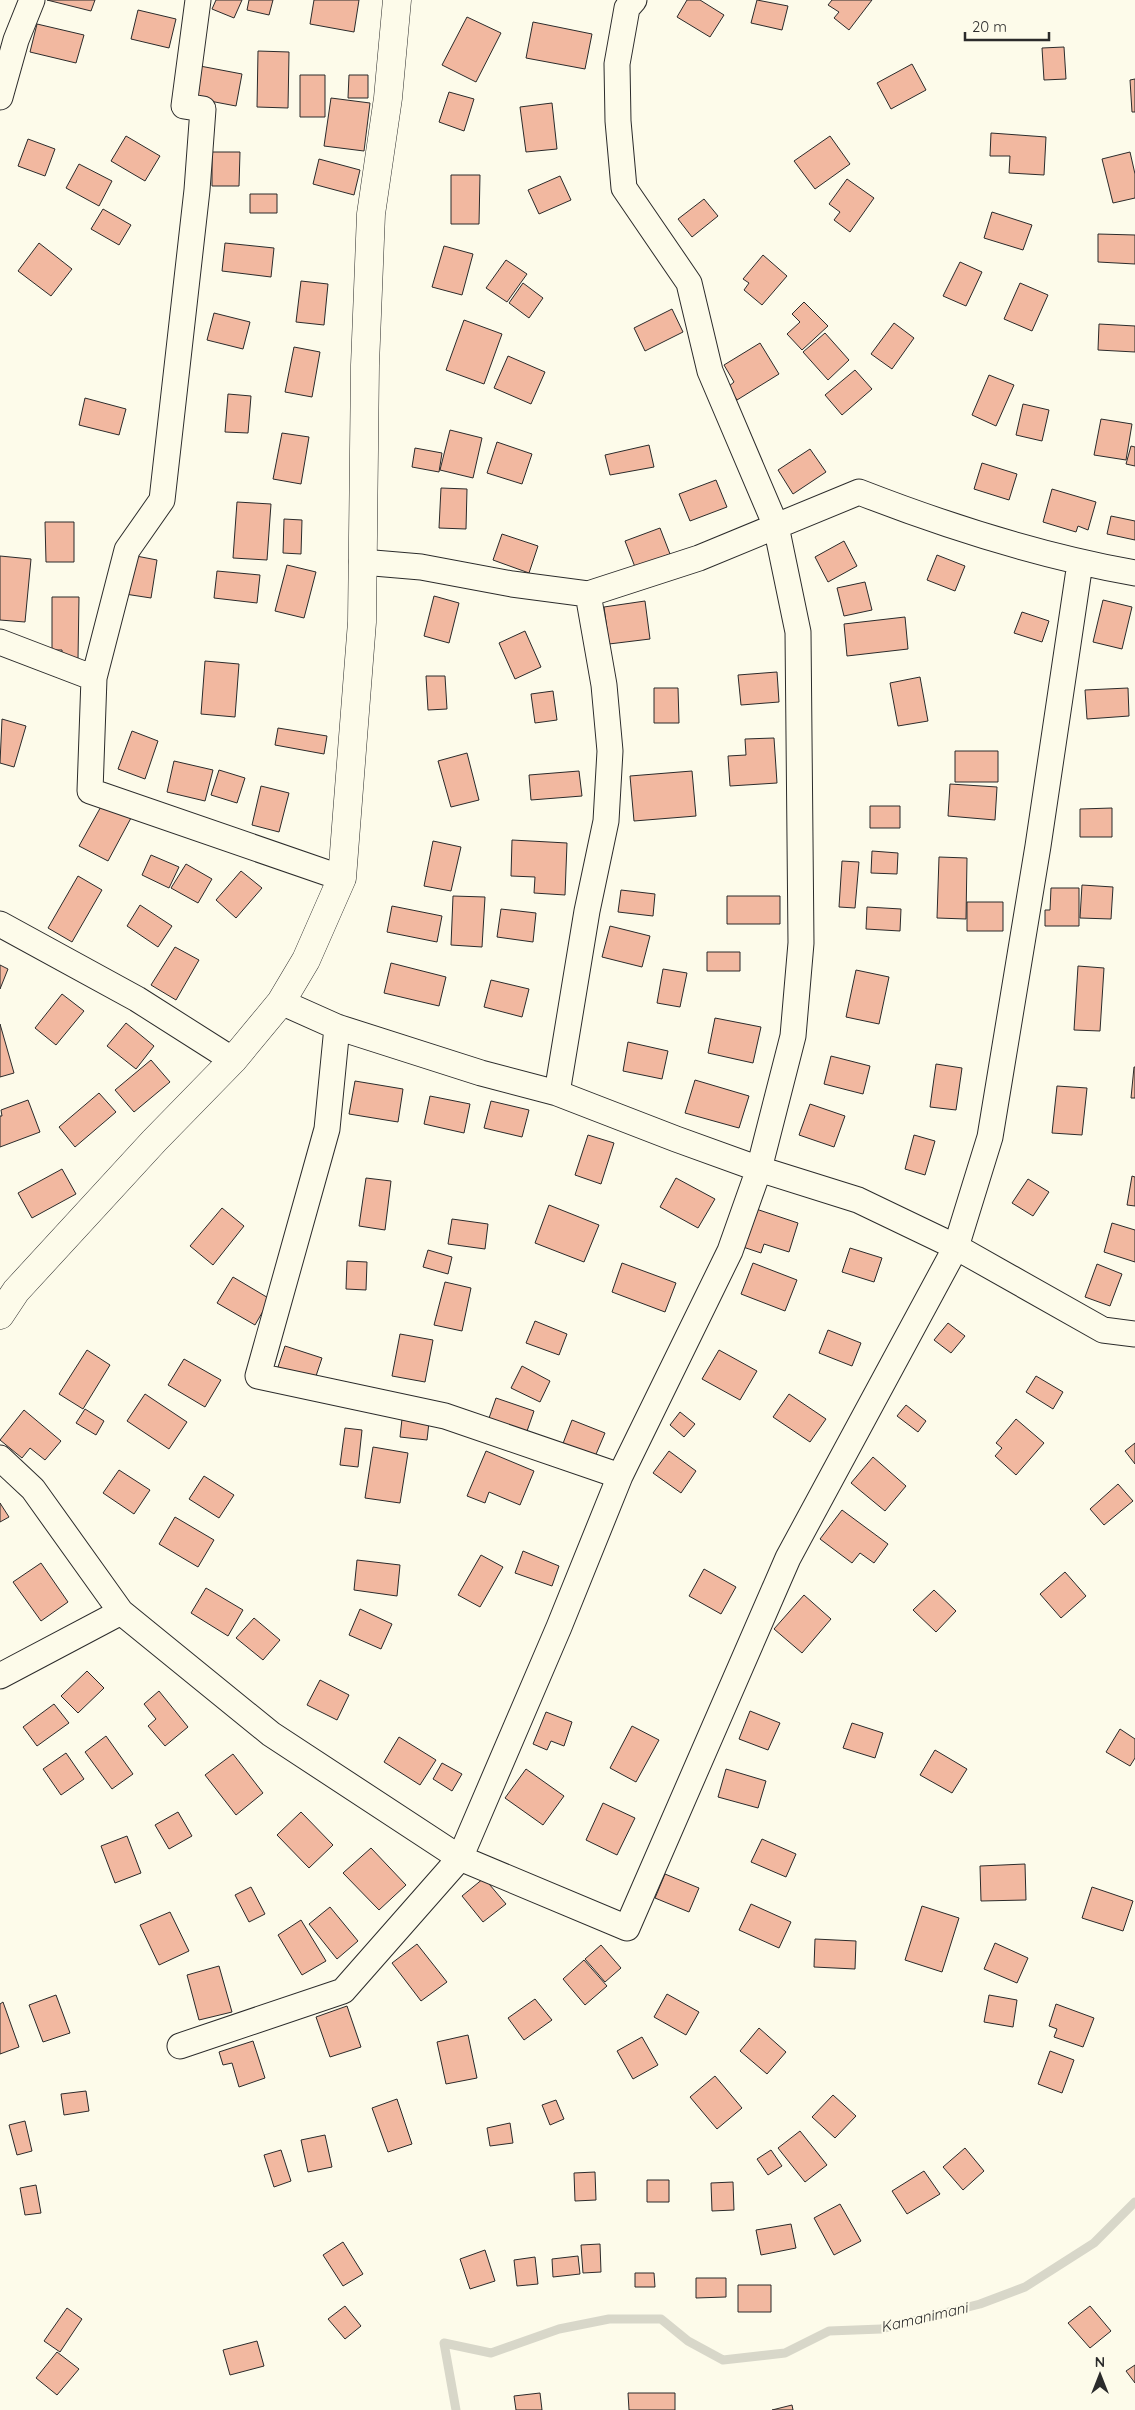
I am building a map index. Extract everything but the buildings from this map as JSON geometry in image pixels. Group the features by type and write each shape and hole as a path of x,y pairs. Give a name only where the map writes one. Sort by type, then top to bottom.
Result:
{"street":[{"path":"0,97 8,38 32,0"},
{"path":"198,0 184,106 203,110 202,127 197,190 162,500 128,550 94,678 90,791 342,878"},
{"path":"0,1315 23,1284 154,1141 233,1060 281,1002 306,960 342,878 362,622 365,365 371,214 388,98 397,0"},
{"path":"180,2046 342,1991 460,1858 620,1476 730,1251 759,1169 793,1036 801,943 798,632 776,526 710,371 689,284 624,188 618,122 617,64 627,8 634,0"},
{"path":"362,562 421,567 512,584 588,594 699,558 859,492 938,522 1080,563 1135,573"},
{"path":"0,1458 33,1489 122,1612 272,1734 460,1858 627,1928 788,1558 956,1247 990,1137 1038,846 1080,563"},
{"path":"557,1093 587,911 606,821 610,751 604,685 588,594"},
{"path":"0,642 94,678"},
{"path":"0,924 137,999 233,1060"},
{"path":"281,1002 338,1027 481,1073 557,1093 759,1169 858,1200 956,1247 1103,1330 1135,1334"},
{"path":"338,1027 327,1129 258,1376 446,1416 620,1476"},
{"path":"0,1676 122,1612"}],"waterway":[{"name":"Kamanimani","path":"456,2410 444,2343 491,2353 559,2329 609,2319 661,2319 688,2341 723,2360 785,2353 829,2331 881,2329 980,2304 1025,2287 1094,2243 1135,2202"}]}
